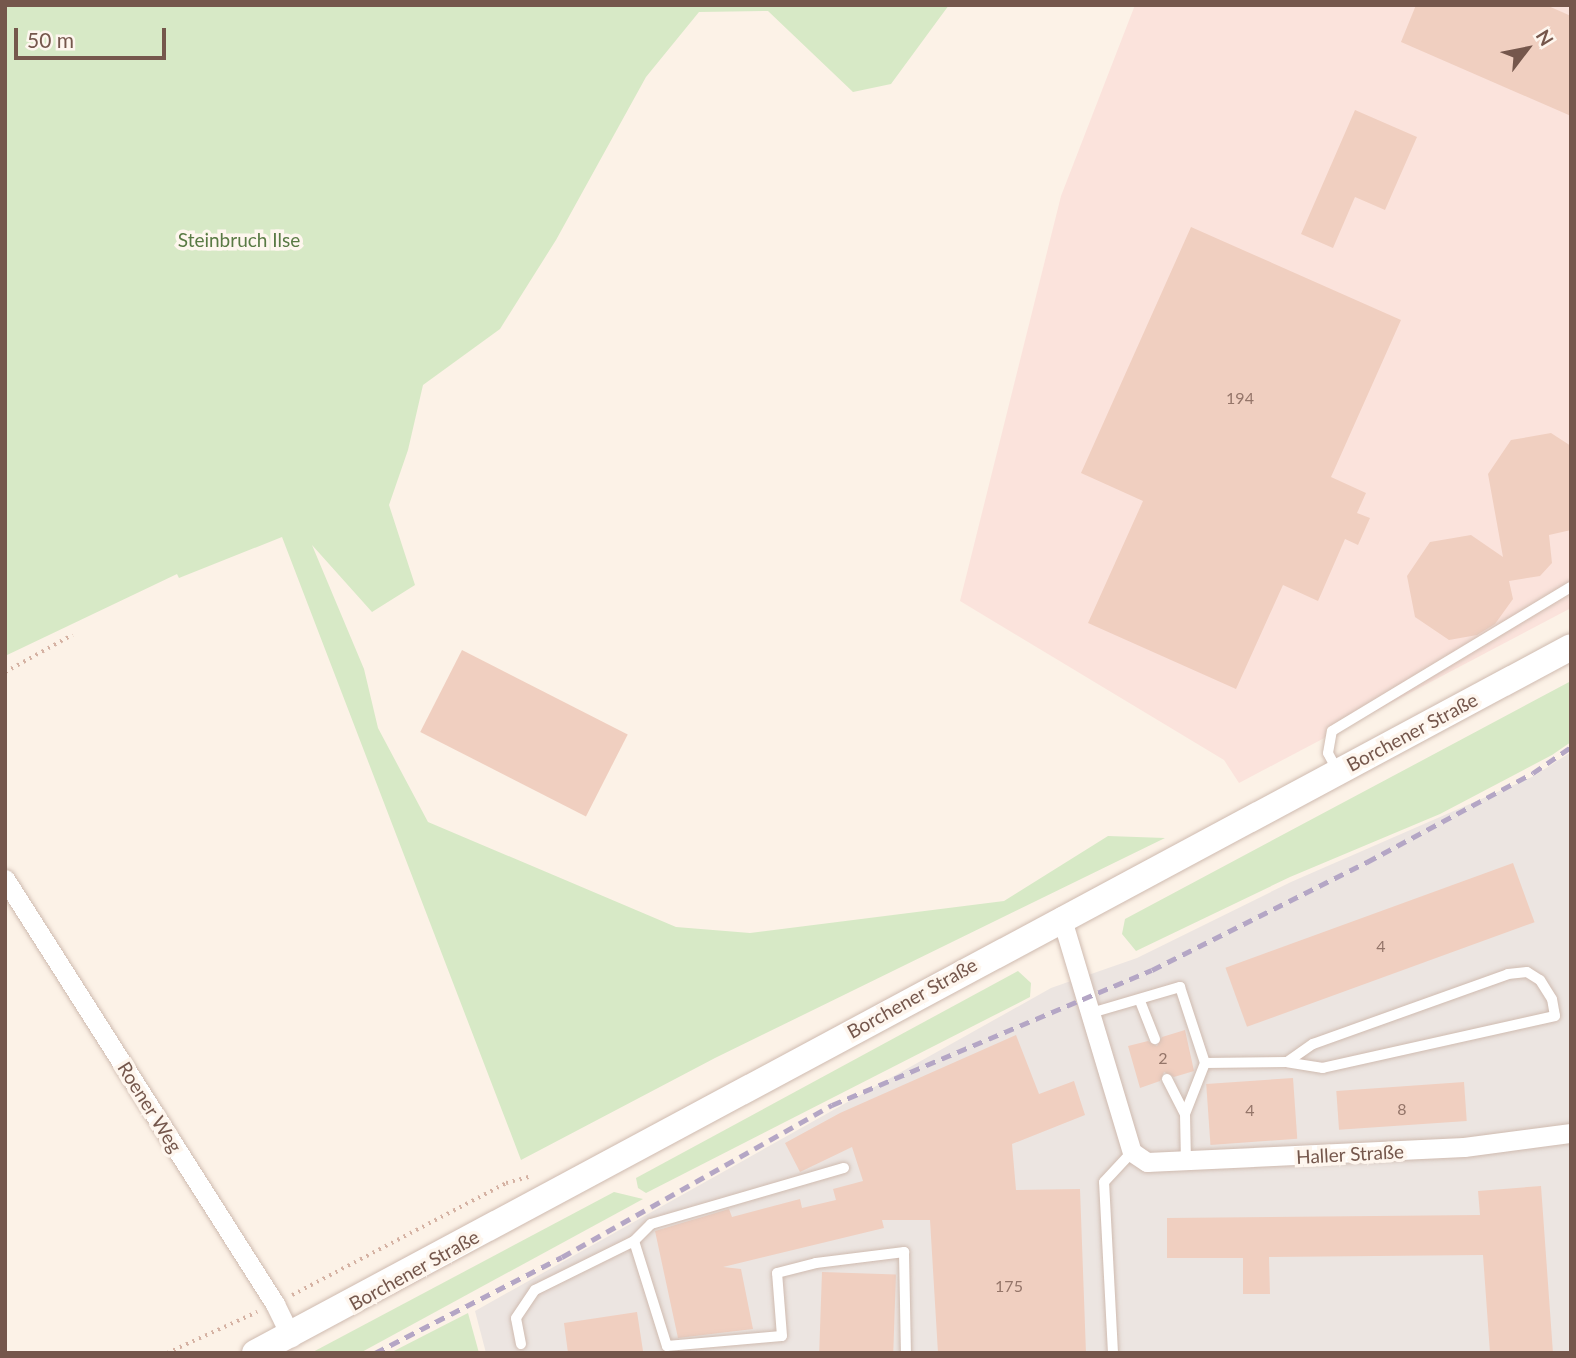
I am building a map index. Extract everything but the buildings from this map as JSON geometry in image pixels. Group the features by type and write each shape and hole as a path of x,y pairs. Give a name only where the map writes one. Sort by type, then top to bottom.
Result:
{"main road":[{"name":"Borchener Straße","path":"255,1353 290,1337 1061,916 1571,647"}],"street":[{"name":"Roener Weg","path":"5,879 275,1304 290,1337"},
{"path":"1061,916 1132,1152"},
{"name":"Haller Straße","path":"1132,1152 1147,1162 1464,1147 1571,1133"}],"lane":[{"path":"1338,771 1328,753 1332,731 1571,587"},
{"path":"1205,1063 1287,1062 1323,1068 1555,1016 1552,999 1540,980 1527,972 1508,974 1313,1044 1287,1062"},
{"path":"1091,1013 1140,1001 1180,986 1205,1063 1185,1114 1186,1160"},
{"path":"1140,1001 1154,1039"},
{"path":"1167,1079 1185,1114"},
{"path":"1113,1353 1104,1182 1132,1152"},
{"path":"521,1344 516,1318 535,1290 634,1241 651,1224 844,1168"},
{"path":"634,1241 667,1346 782,1336 777,1273 816,1263 904,1252 906,1353"}],"path":[{"path":"5,671 72,635"},
{"path":"167,1353 275,1304"}],"shaded area":[{"path":"1135,5 1571,5 1571,608 1239,783 1224,760 960,601 1061,196"},
{"path":"1571,752 1571,1353 486,1353 475,1311 1051,988 1137,958 1291,882 1534,776"}],"green space":[{"name":"Steinbruch Ilse","path":"5,5 949,5 891,84 853,92 768,11 699,12 646,77 556,240 500,329 423,385 408,450 389,505 415,585 372,612 312,545 364,669 378,728 428,822 676,927 750,933 1004,901 1108,836 1165,838 715,1058 521,1160 282,537 179,578 177,574 5,656"},
{"path":"1571,681 1571,742 1552,755 1440,814 1290,877 1136,951 1122,934 1125,919"},
{"path":"1018,971 1031,983 1030,997 646,1193 638,1188 636,1178"},
{"path":"614,1192 643,1199 360,1353 311,1353"},
{"path":"468,1313 479,1353 390,1353"}],"railway":[{"path":"375,1353 562,1257 832,1105 1152,970 1367,862 1533,773 1571,747"}]}
